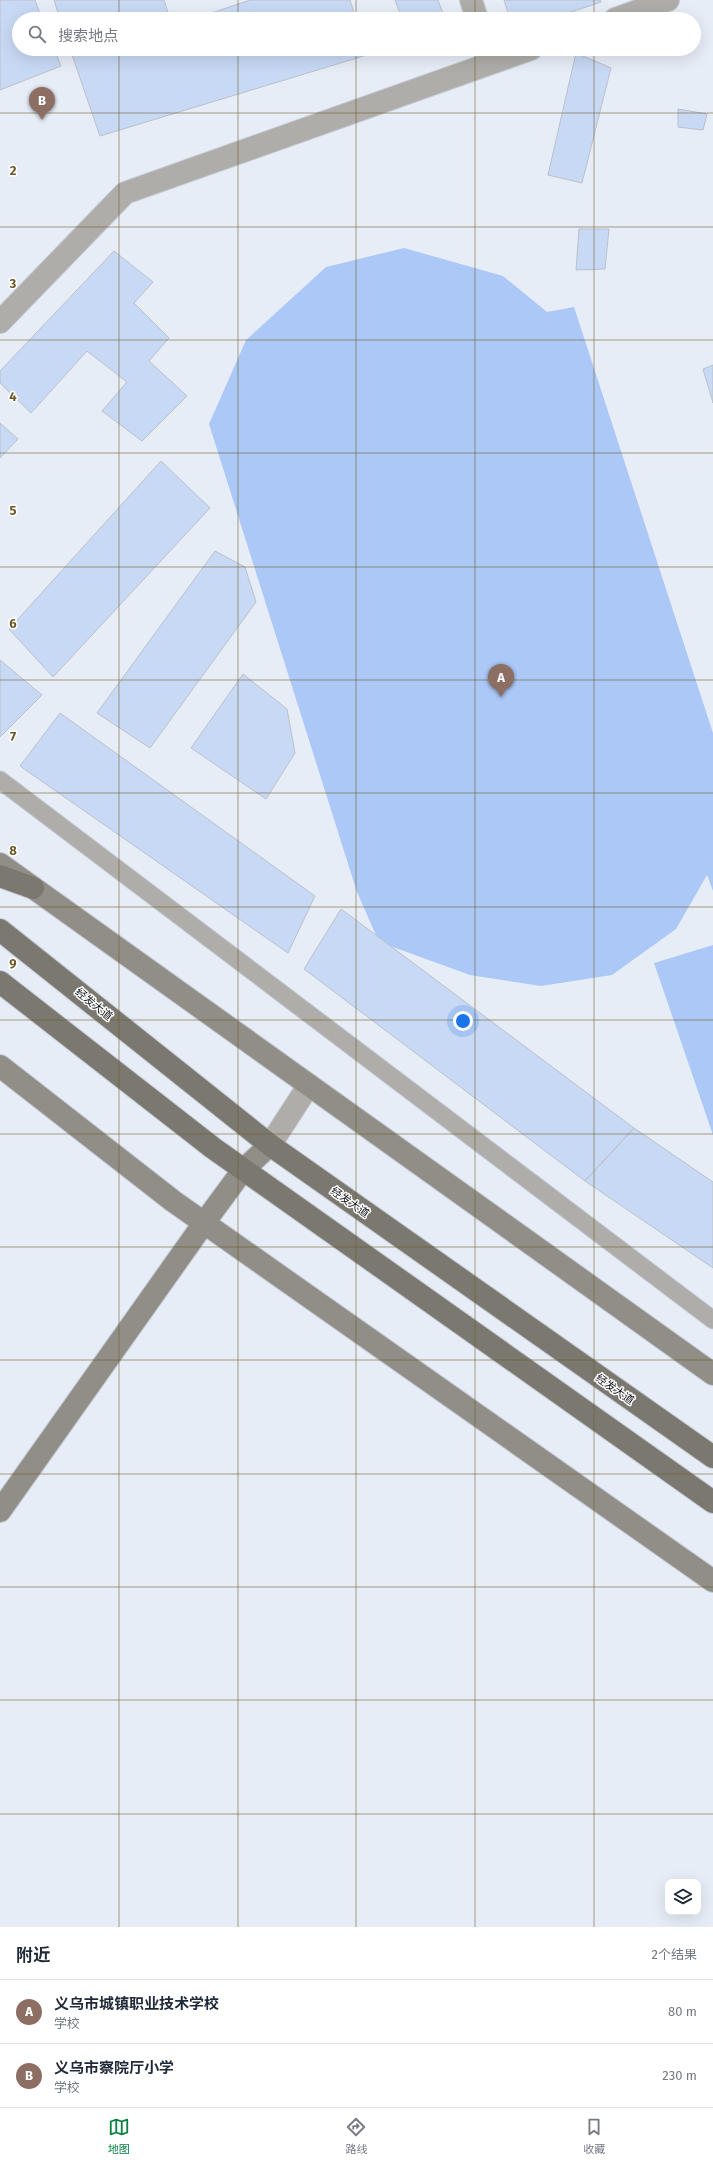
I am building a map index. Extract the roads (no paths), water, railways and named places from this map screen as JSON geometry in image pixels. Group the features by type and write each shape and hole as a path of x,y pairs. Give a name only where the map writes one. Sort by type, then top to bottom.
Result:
{"main road":[{"path":"0,864 713,1374"},
{"path":"0,876 33,888"},
{"name":"经发大道","path":"0,930 270,1145 713,1457"},
{"path":"0,982 243,1170 713,1502"},
{"path":"0,1066 173,1201 713,1581"},
{"path":"0,1511 243,1170 270,1145"}],"street":[{"path":"471,0 475,12"},
{"path":"635,12 668,0"},
{"path":"0,322 125,193 490,56"},
{"path":"270,1145 309,1085"}],"lane":[{"path":"0,780 713,1320"}],"place":[{"name":"义乌市察院厅小学","path":"42,120"},
{"name":"义乌市城镇职业技术学校","path":"501,697"}]}
